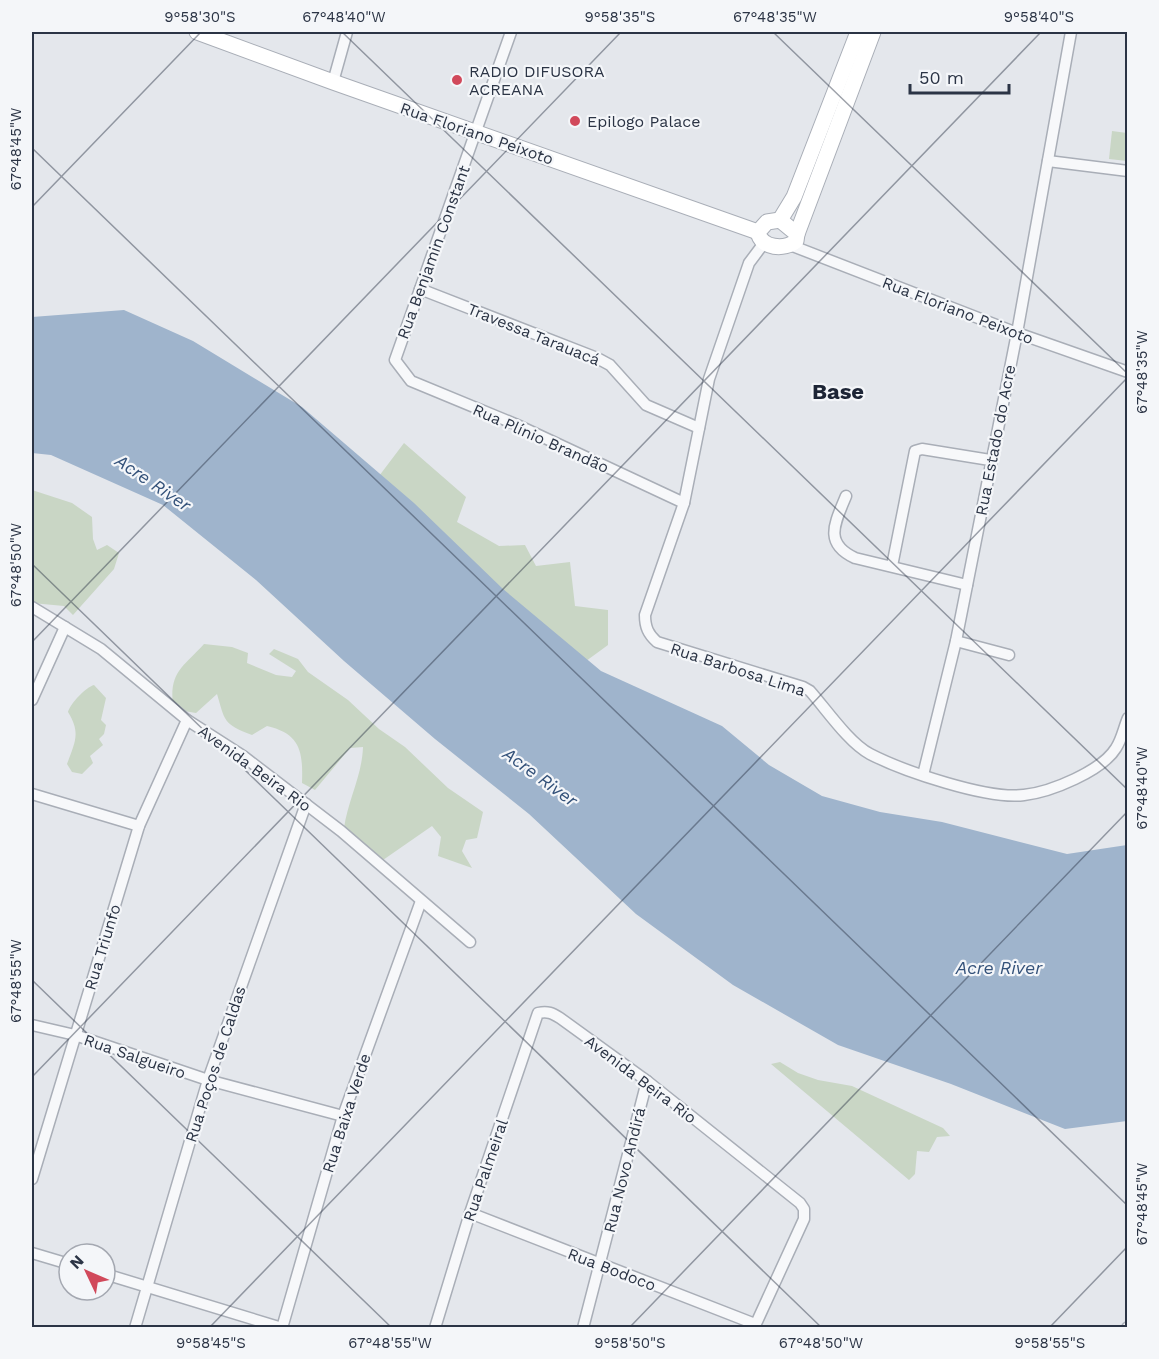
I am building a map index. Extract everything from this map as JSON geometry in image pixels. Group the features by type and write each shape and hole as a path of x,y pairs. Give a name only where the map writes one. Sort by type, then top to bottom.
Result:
{"main road":[{"name":"Rua Floriano Peixoto","path":"197,32 761,237 771,246 794,240 780,220"},
{"path":"761,237 767,222 780,220 794,197 858,32"},
{"path":"794,240 873,32"}],"street":[{"path":"333,82 347,32"},
{"name":"Rua Benjamin Constant","path":"400,370 395,360 398,348 477,133 511,32"},
{"name":"Rua Estado do Acre","path":"923,775 956,641 990,460 1017,333 1071,32"},
{"path":"1048,161 1128,171"},
{"path":"684,503 709,379 749,263 761,237"},
{"name":"Rua Floriano Peixoto","path":"794,240 1017,333 1128,372"},
{"name":"Travessa Tarauacá","path":"420,289 597,358 610,366 646,405 699,428"},
{"name":"Rua Plínio Brandão","path":"400,370 411,381 515,424 684,503"},
{"path":"892,566 913,455 918,450 990,460"},
{"path":"846,496 834,534 835,544 842,552 855,558 967,585"},
{"name":"Rua Barbosa Lima","path":"684,503 645,615 647,630 657,642 803,687 810,691 856,744 869,754 923,775 989,793 1024,795 1081,776 1103,764 1116,748 1128,718"},
{"name":"Avenida Beira Rio","path":"32,607 101,649 187,720 243,756 306,804 470,942"},
{"path":"32,700 65,627"},
{"path":"956,641 1009,655"},
{"name":"Rua Triunfo","path":"32,1179 139,826 187,720"},
{"path":"32,794 139,826"},
{"name":"Rua Poços de Caldas","path":"135,1328 208,1080 306,804"},
{"name":"Rua Baixa Verde","path":"282,1327 343,1116 421,901"},
{"name":"Avenida Beira Rio","path":"538,1013 551,1012 646,1081 800,1203 804,1209 804,1219 754,1326"},
{"name":"Rua Palmeiral","path":"435,1328 470,1213 538,1013"},
{"name":"Rua Salgueiro","path":"32,1025 75,1035 208,1080 343,1116"},
{"name":"Rua Novo Andirá","path":"583,1328 646,1081"},
{"name":"Rua Bodoco","path":"470,1213 754,1326"},
{"path":"32,1253 57,1260"},
{"path":"117,1278 282,1327"}],"green space":[{"path":"1112,131 1127,133 1127,161 1109,159"},
{"path":"404,443 466,497 457,522 499,546 525,545 536,566 570,562 575,606 608,610 608,645 571,672 373,484"},
{"path":"32,490 72,503 92,517 93,539 97,550 107,545 119,553 114,569 73,615 64,606 32,603"},
{"path":"204,644 232,647 248,653 247,663 276,675 292,677 296,671 269,654 274,649 298,659 308,672 348,700 379,729 405,747 448,788 483,812 477,838 466,840 462,851 472,868 438,856 441,837 432,826 383,860 373,856 344,828 360,768 363,747 350,748 315,790 302,783 302,762 298,746 287,734 267,726 252,735 235,728 224,716 217,694 196,713 173,706 173,685 179,671"},
{"path":"94,685 106,698 101,720 106,725 104,734 99,739 103,745 90,756 93,763 82,774 72,772 67,764 76,732 68,712 79,696"},
{"path":"780,1062 798,1073 818,1080 852,1086 943,1128 950,1136 937,1137 929,1152 917,1151 915,1174 909,1180 771,1064"}],"water":[{"name":"Acre River","path":"124,310 193,341 302,407 414,503 503,589 601,671 722,726 769,765 822,796 880,812 942,822 1067,854 1127,845 1127,1121 1065,1129 951,1084 838,1045 733,985 636,914 529,814 435,739 344,661 256,580 163,505 51,455 32,453 32,317"}],"place":[{"name":"RADIO DIFUSORA ACREANA","path":"457,80"},
{"name":"Epilogo Palace","path":"575,121"}],"district":[{"name":"Base","path":"838,391"}]}
